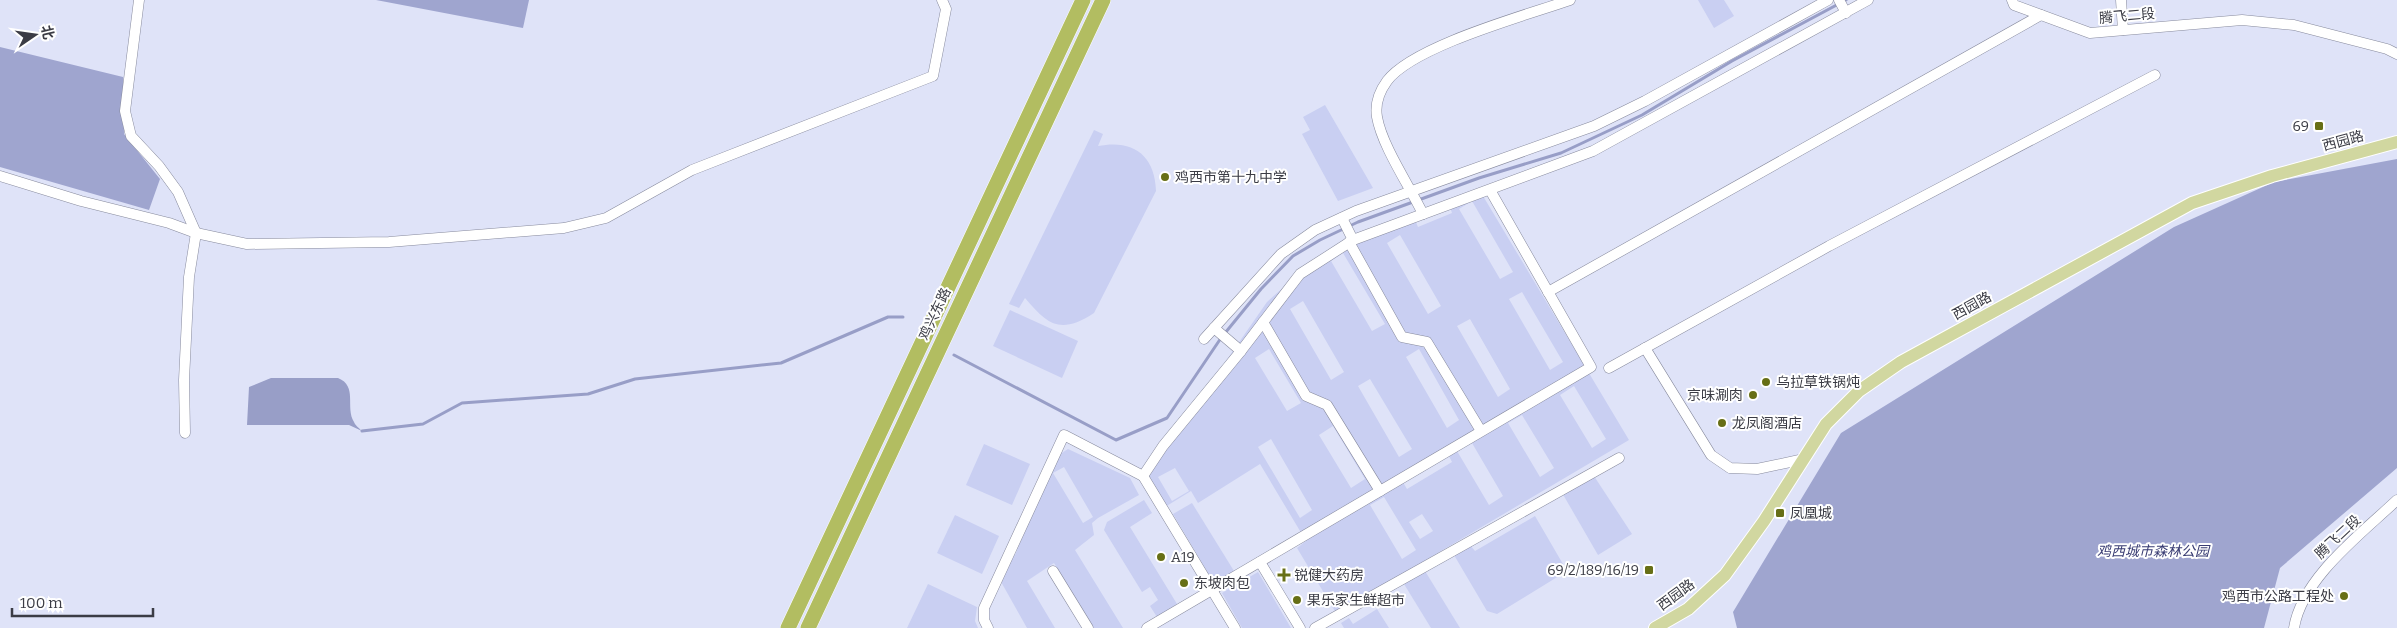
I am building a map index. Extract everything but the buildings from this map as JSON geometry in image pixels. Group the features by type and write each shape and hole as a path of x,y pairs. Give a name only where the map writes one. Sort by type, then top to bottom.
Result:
{"highway":[{"name":"鸡兴东路","path":"788,628 1083,0"},
{"name":"鸡兴东路","path":"808,628 1103,0"}],"main road":[{"name":"西园路","path":"1655,628 1688,609 1725,575 1826,424 1859,391 1901,362 2192,203 2272,176 2397,142"}],"street":[{"path":"139,0 125,111 131,136 159,166 178,192 196,233 188,277 184,380 185,433"},
{"path":"0,176 81,201 169,223 196,233 247,244 389,242 564,228 606,218 692,170 933,76 946,9 942,0"},
{"path":"1423,214 1382,134 1377,116 1378,97 1387,80 1410,61 1461,37 1570,0"},
{"path":"1204,339 1281,254 1315,230 1342,218 1594,126 1645,101 1828,0"},
{"path":"1839,0 1846,13"},
{"path":"1142,476 1163,446 1241,351 1300,274 1351,241 1593,151 1868,0"},
{"name":"腾飞二段","path":"2012,0 2014,5 2090,33 2242,20 2294,25 2387,49 2397,54"},
{"path":"2121,0 2123,30"},
{"path":"1548,292 2041,15"},
{"path":"1609,368 1829,246 2155,75"},
{"path":"1147,628 1591,367 1490,190"},
{"path":"1342,218 1351,241 1402,337 1427,342 1481,431"},
{"path":"1263,322 1306,396 1327,405 1380,491"},
{"path":"1214,328 1241,351"},
{"path":"1645,348 1711,455 1730,468 1756,469 1804,459"},
{"path":"988,628 984,620 984,608 1064,435 1142,476 1235,628"},
{"path":"1315,628 1619,458"},
{"name":"腾飞二段","path":"2294,628 2296,618 2321,572 2397,500"},
{"path":"1260,562 1300,628"},
{"path":"1053,571 1088,628"}],"shaded area":[{"path":"1698,0 1724,0 1734,16 1714,28"},
{"path":"1325,105 1373,188 1338,201 1302,134 1310,130 1303,117"},
{"path":"1094,130 1103,134 1098,146 1122,145 1140,152 1151,168 1155,178 1156,191 1094,313 1072,324 1055,324 1041,315 1025,298 1019,308 1009,304"},
{"path":"1483,196 1629,440 1336,613 1297,548 1306,541 1260,464 1198,503 1191,491 1165,507 1146,476 1267,302 1300,276 1336,254 1415,220 1418,227 1452,213 1450,207","holes":["1472,201 1513,272 1500,279 1459,209","1400,235 1441,306 1428,314 1387,243","1343,253 1385,324 1372,331 1331,261","1522,292 1563,362 1550,370 1509,299","1303,301 1344,372 1331,380 1290,309","1470,319 1510,389 1498,397 1457,326","1269,349 1301,403 1287,411 1255,358","1419,349 1459,420 1447,428 1406,357","1370,379 1412,449 1399,457 1358,386","1574,386 1606,439 1592,448 1560,395","1522,415 1554,468 1540,477 1508,423","1333,426 1365,479 1351,488 1319,435","1271,439 1312,510 1300,518 1258,447","1472,443 1503,496 1489,505 1457,451","1447,452 1452,462 1407,489 1401,479","1175,468 1189,491 1172,501 1158,477","1384,497 1416,550 1402,559 1370,505","1422,514 1433,531 1420,539 1409,522"]},
{"path":"1010,310 1078,341 1062,378 993,346"},
{"path":"271,378 338,378 348,386 352,416 355,424 362,431 349,425 247,425 249,387"},
{"path":"984,444 1030,464 1012,505 966,485"},
{"path":"1068,449 1130,478 1139,495 1092,523 1094,535 1075,550 1123,628 1094,628 1054,563 1027,581 1055,628 1027,628 1000,580 1012,554 1015,555 1057,456","holes":["1064,467 1093,517 1083,523 1053,473"]},
{"path":"1592,473 1632,534 1598,555 1561,491"},
{"path":"1144,500 1152,513 1130,527 1177,604 1157,617 1150,606 1158,600 1150,587 1142,592 1104,530 1107,522"},
{"path":"1192,503 1234,571 1214,583 1173,514"},
{"path":"955,515 999,536 982,574 937,553"},
{"path":"1535,516 1567,571 1497,614 1487,611 1454,555 1470,545 1475,551"},
{"path":"1425,571 1460,628 1431,628 1404,584"},
{"path":"1258,572 1291,628 1242,628 1222,593"},
{"path":"928,584 977,607 975,621 978,628 907,628"},
{"path":"1377,609 1389,628 1344,628 1341,623 1349,618 1353,624"}],"green space":[{"path":"376,0 529,0 523,28"},
{"path":"0,47 123,77 124,134 160,179 149,210 0,167"},
{"name":"鸡西城市森林公园","path":"2397,159 2397,468 2280,568 2264,628 1737,628 1733,612 1841,433 2174,227 2274,182"}],"waterway":[{"path":"954,355 1116,440 1167,418 1221,338 1261,289 1293,256 1320,240 1358,222 1479,178 1561,153 1642,115 1732,61 1846,0"},
{"path":"362,431 423,424 462,403 588,394 635,379 781,363 888,317 903,317"}],"place":[{"name":"69","path":"2319,126"},
{"name":"鸡西市第十九中学","path":"1165,177"},
{"name":"乌拉草铁锅炖","path":"1766,382"},
{"name":"京味涮肉","path":"1753,395"},
{"name":"龙凤阁酒店","path":"1722,423"},
{"name":"凤凰城","path":"1780,513"},
{"name":"A19","path":"1161,557"},
{"name":"69/2/189/16/19","path":"1649,570"},
{"name":"锐健大药房","path":"1284,575"},
{"name":"东坡肉包","path":"1184,583"},
{"name":"鸡西市公路工程处","path":"2344,596"},
{"name":"果乐家生鲜超市","path":"1297,600"}]}
